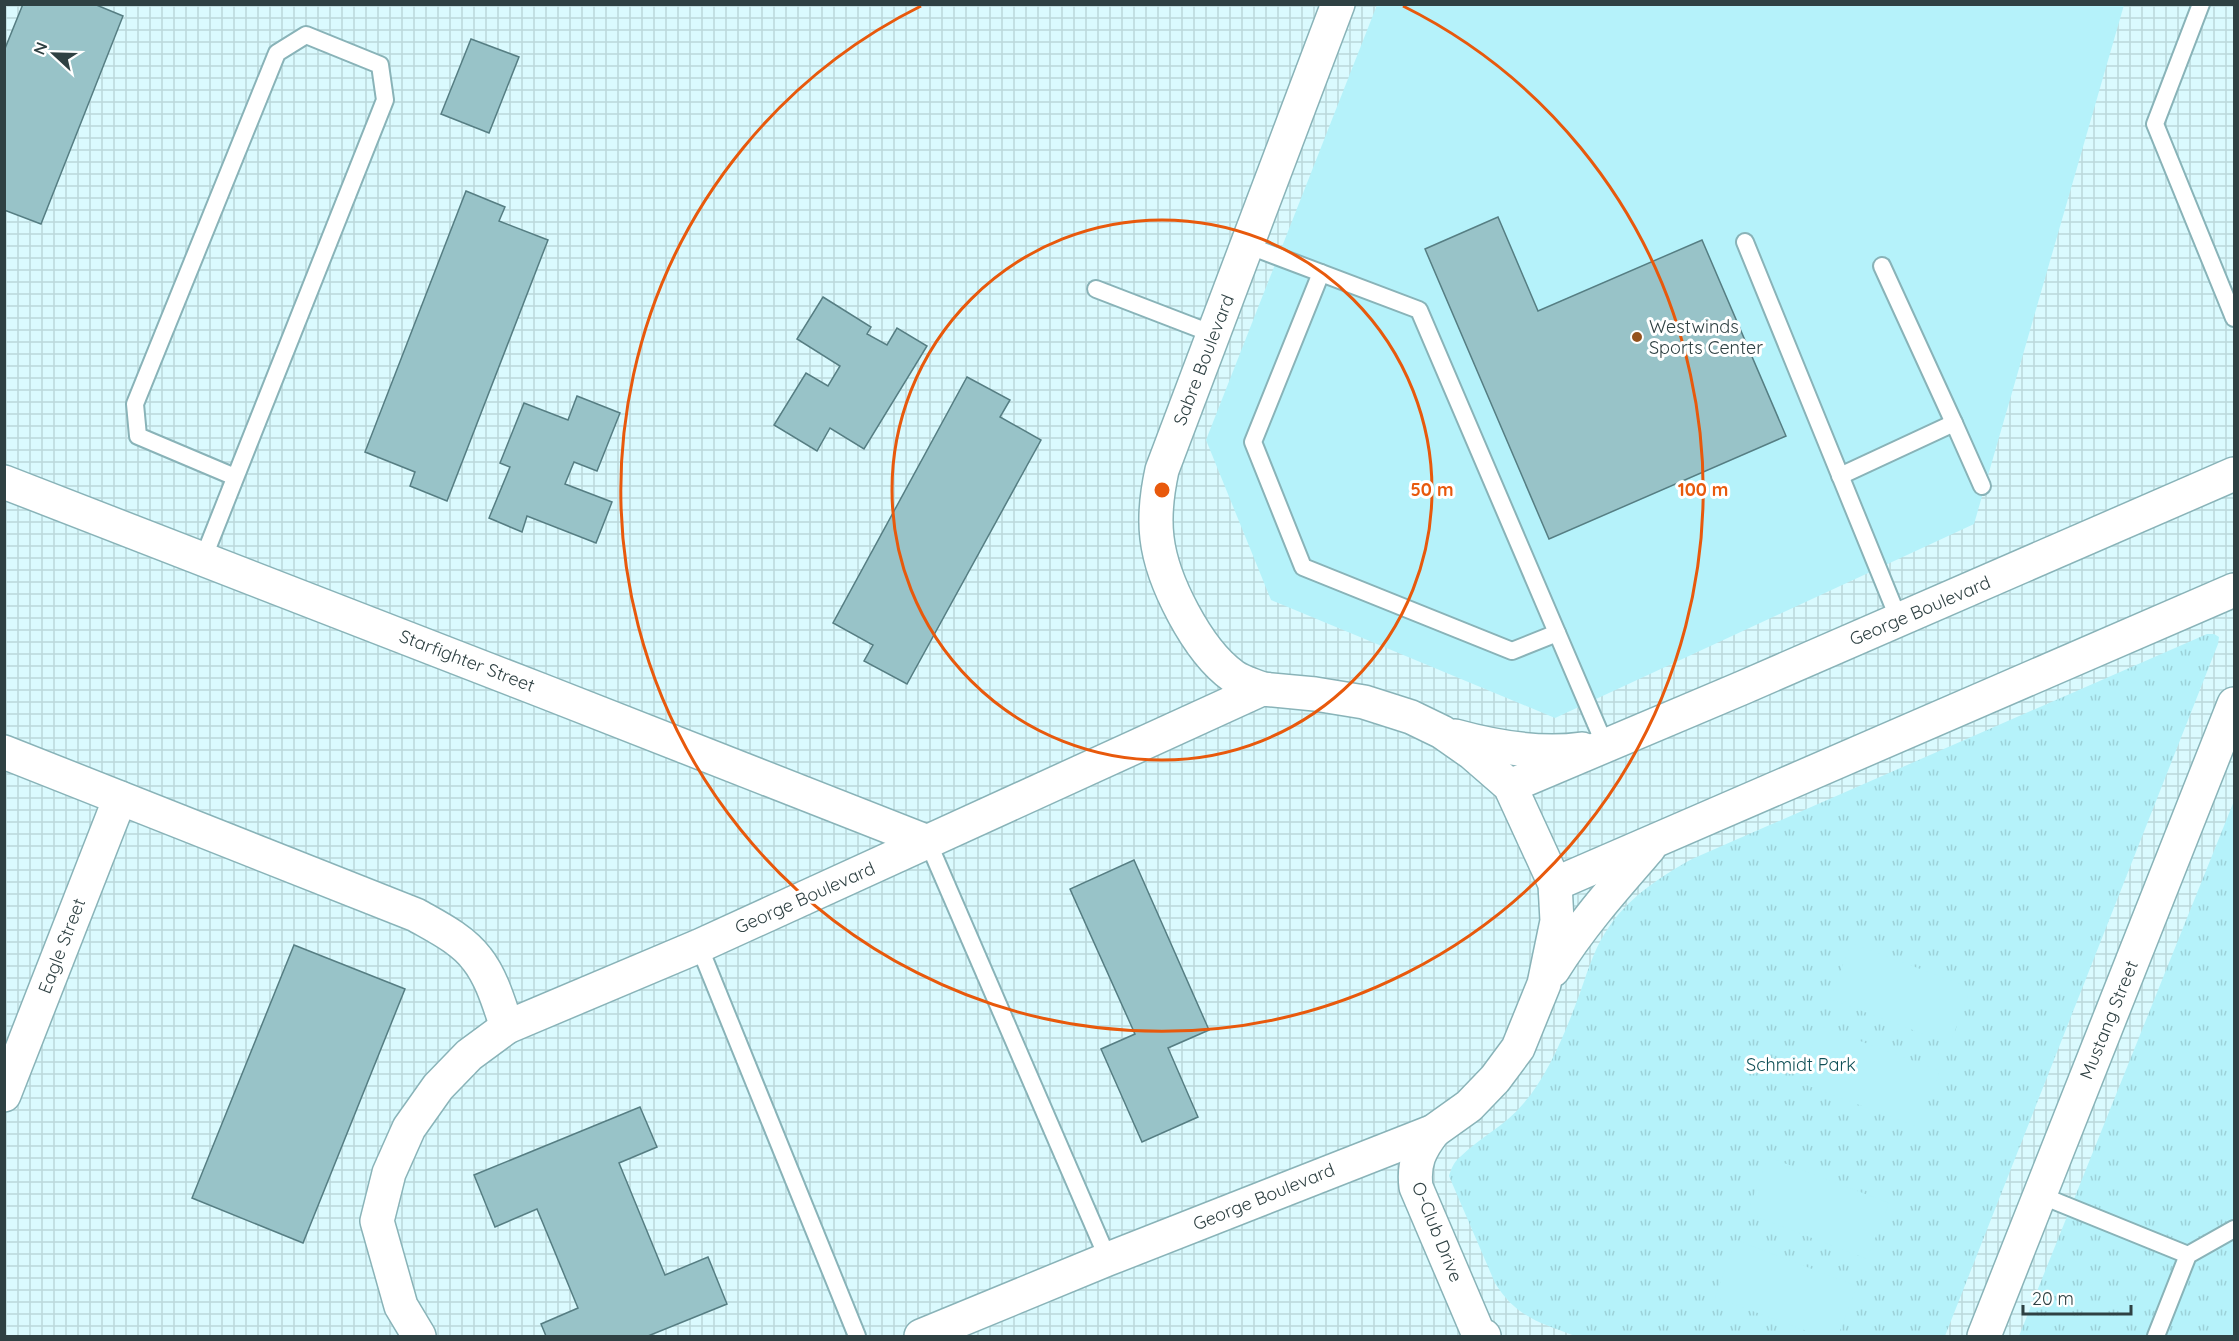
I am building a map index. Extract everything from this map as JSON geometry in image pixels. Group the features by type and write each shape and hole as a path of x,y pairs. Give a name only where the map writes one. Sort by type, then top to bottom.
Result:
{"street":[{"name":"Sabre Boulevard","path":"1262,690 1234,677 1212,658 1189,625 1164,567 1157,539 1155,502 1162,470 1338,4"},
{"name":"George Boulevard","path":"1510,786 2235,474"},
{"name":"Starfighter Street","path":"4,482 928,842"},
{"name":"George Boulevard","path":"1556,884 2235,590"},
{"name":"George Boulevard","path":"419,1336 401,1306 376,1221 389,1173 409,1128 438,1087 469,1055 507,1027 699,946 1262,690 1315,694 1364,702 1411,717 1442,732 1472,753 1510,786 1556,884 1557,921 1544,984"},
{"name":"Mustang Street","path":"1984,1336 2235,704"},
{"name":"George Boulevard","path":"1442,732 1475,741 1560,752 1605,745"},
{"path":"4,752 416,915 447,932 476,958 494,987 507,1027"},
{"name":"Eagle Street","path":"4,1095 120,798"},
{"name":"George Boulevard","path":"921,1336 1108,1259 1434,1131 1469,1106 1495,1079 1518,1048 1544,984 1575,935 1655,841"},
{"name":"O-Club Drive","path":"1434,1131 1417,1156 1414,1173 1416,1186 1482,1336"}],"lane":[{"path":"2201,4 2155,124 2235,318"},
{"path":"203,559 385,100 380,65 306,35 277,53 135,404 138,436 235,477"},
{"path":"1745,242 1899,620"},
{"path":"1247,245 1419,310 1605,745"},
{"path":"1882,266 1982,486"},
{"path":"1321,273 1253,442 1303,567 1512,651 1557,633"},
{"path":"1096,290 1213,334"},
{"path":"1840,476 1954,423"},
{"path":"928,842 1108,1259"},
{"path":"699,946 857,1336"},
{"path":"2040,1195 2188,1255"},
{"path":"2156,1336 2188,1255 2235,1229"}],"shaded area":[{"path":"5,5 2234,5 2234,1336 5,1336"}],"green space":[{"name":"Westwinds Sports Center","path":"1377,5 2124,5 1974,524 1555,718 1271,600 1206,440"},
{"name":"Schmidt Park","path":"2207,634 2219,637 2218,644 1945,1336 1575,1336 1530,1317 1511,1304 1495,1283 1449,1176 1458,1159 1516,1112 1541,1079 1564,1034 1597,948 1611,924 1628,904 1659,879 1692,859"},
{"path":"2234,801 2234,1336 2019,1336"},
{"path":"1851,943 1971,988 1950,1044 1830,999"},
{"path":"1820,1026 1940,1071 1918,1127 1798,1082"},
{"path":"1768,1157 1889,1203 1867,1259 1747,1213"},
{"path":"1736,1240 1857,1286 1838,1336 1820,1336 1715,1297"}],"building":[{"path":"23,4 94,4 123,16 41,224 4,210 4,51"},
{"path":"471,39 519,57 489,133 441,114"},
{"path":"466,191 505,207 499,221 548,240 447,501 410,486 415,472 365,452"},
{"path":"1498,217 1538,311 1702,240 1786,436 1549,539 1425,249"},
{"path":"823,297 871,327 867,334 887,345 897,328 927,346 864,449 830,428 817,451 774,425 806,373 828,386 840,366 797,339"},
{"path":"967,377 1010,400 1000,417 1041,440 907,684 864,661 873,645 833,623"},
{"path":"577,396 620,413 597,471 574,462 565,484 612,502 596,543 527,516 522,532 489,518 510,467 500,463 524,403 568,420"},
{"path":"1134,860 1209,1030 1168,1048 1198,1117 1142,1142 1101,1049 1135,1034 1070,889"},
{"path":"294,945 405,989 303,1243 192,1198"},
{"path":"640,1107 657,1147 619,1163 665,1275 708,1257 727,1304 648,1336 546,1336 541,1324 578,1308 537,1209 495,1227 474,1175"}],"place":[{"name":"Westwinds Sports Center","path":"1637,337"}]}
